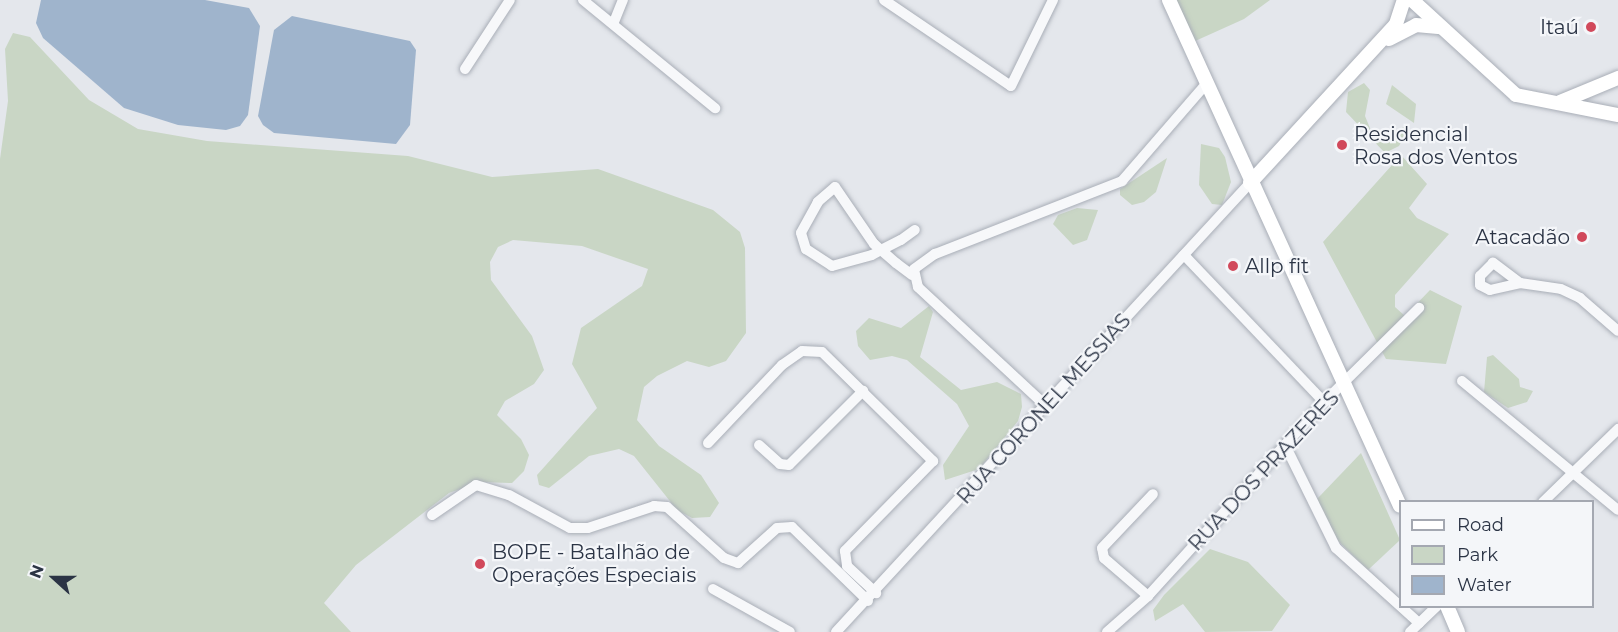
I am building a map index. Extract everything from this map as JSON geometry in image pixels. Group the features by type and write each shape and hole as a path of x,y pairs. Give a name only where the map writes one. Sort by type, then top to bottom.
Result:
{"main road":[{"path":"1169,0 1250,183 1399,502"},
{"path":"1250,183 1401,16 1404,0"},
{"path":"1412,0 1516,95 1618,116"},
{"path":"1374,48 1416,25 1441,27"},
{"path":"1558,103 1618,78"},
{"path":"1448,608 1458,632"}],"street":[{"path":"465,69 510,0"},
{"path":"583,0 614,22 715,108"},
{"path":"614,22 623,0"},
{"path":"884,0 1011,86 1053,0"},
{"path":"912,275 935,254 1122,181 1207,84"},
{"name":"RUA CORONEL MESSIAS","path":"836,632 872,597 1250,183"},
{"path":"915,230 881,250 832,267 806,249 801,233 818,202 835,187 881,250 912,275 1046,406"},
{"path":"1184,255 1324,402"},
{"path":"1520,283 1490,290 1480,285 1480,276 1493,263 1520,283 1580,298 1618,331"},
{"name":"RUA DOS PRAZERES","path":"1107,632 1148,596 1324,402 1345,384 1419,308"},
{"path":"708,443 782,365 802,351 822,352 863,391 933,461 845,550 823,555"},
{"path":"1462,381 1574,471 1618,510"},
{"path":"759,445 780,464 789,465 863,391"},
{"path":"1544,500 1618,429"},
{"path":"1284,445 1336,548 1399,605"},
{"path":"432,515 477,485 509,495 570,528 588,528 654,506 667,507 730,562 743,561 785,526 800,531 823,555 872,597"},
{"path":"1148,596 1104,558 1102,548 1153,494"},
{"path":"845,550 847,566 872,597"},
{"path":"713,589 790,632"},
{"path":"1402,608 1419,623"},
{"path":"1410,632 1435,608"}],"green space":[{"path":"1174,0 1270,0 1244,19 1193,42"},
{"path":"13,33 30,37 89,100 138,129 207,141 408,156 492,177 598,169 713,210 740,232 745,248 746,333 726,361 709,367 687,361 657,376 644,387 637,420 659,446 701,475 719,503 710,517 692,518 677,510 634,456 619,449 589,456 549,488 539,485 537,475 597,408 572,364 581,328 642,286 648,269 582,246 513,240 498,247 490,262 491,280 532,336 544,370 534,384 505,401 497,415 521,439 529,455 524,471 512,483 480,482 449,493 356,565 324,603 351,632 0,632 0,159 8,101 5,49"},
{"path":"1364,83 1370,90 1365,116 1372,133 1382,137 1404,127 1407,131 1399,146 1385,153 1346,112 1348,92"},
{"path":"1392,85 1416,104 1414,123 1386,104"},
{"path":"1201,144 1219,148 1225,157 1231,182 1222,205 1212,204 1199,185"},
{"path":"1401,155 1427,184 1409,208 1417,218 1449,234 1395,295 1395,307 1405,316 1430,290 1462,306 1446,364 1386,359 1323,242"},
{"path":"1167,158 1156,192 1144,202 1132,205 1120,195 1120,189"},
{"path":"1077,208 1098,210 1087,240 1073,245 1053,224 1058,215"},
{"path":"929,306 933,312 920,357 961,390 997,382 1021,394 1022,407 1018,421 979,469 945,480 943,465 969,426 957,404 907,360 892,356 870,360 858,346 856,331 869,318 901,328"},
{"path":"1493,355 1519,379 1520,387 1533,391 1527,402 1508,408 1484,392 1487,357"},
{"path":"1361,453 1399,541 1368,570 1333,536 1317,499"},
{"path":"1210,549 1248,562 1290,605 1272,631 1205,632 1183,604 1155,621 1153,610 1164,595"}],"water":[{"path":"41,0 205,0 249,8 260,26 248,115 240,126 226,130 178,125 124,108 43,38 36,23"},
{"path":"292,16 410,41 416,50 410,125 396,144 274,133 263,125 258,116 274,30"}],"place":[{"name":"Itaú","path":"1591,27"},
{"name":"Residencial Rosa dos Ventos","path":"1342,145"},
{"name":"Atacadão","path":"1582,237"},
{"name":"Allp fit","path":"1233,266"},
{"name":"BOPE - Batalhão de Operações Especiais","path":"480,564"}]}
